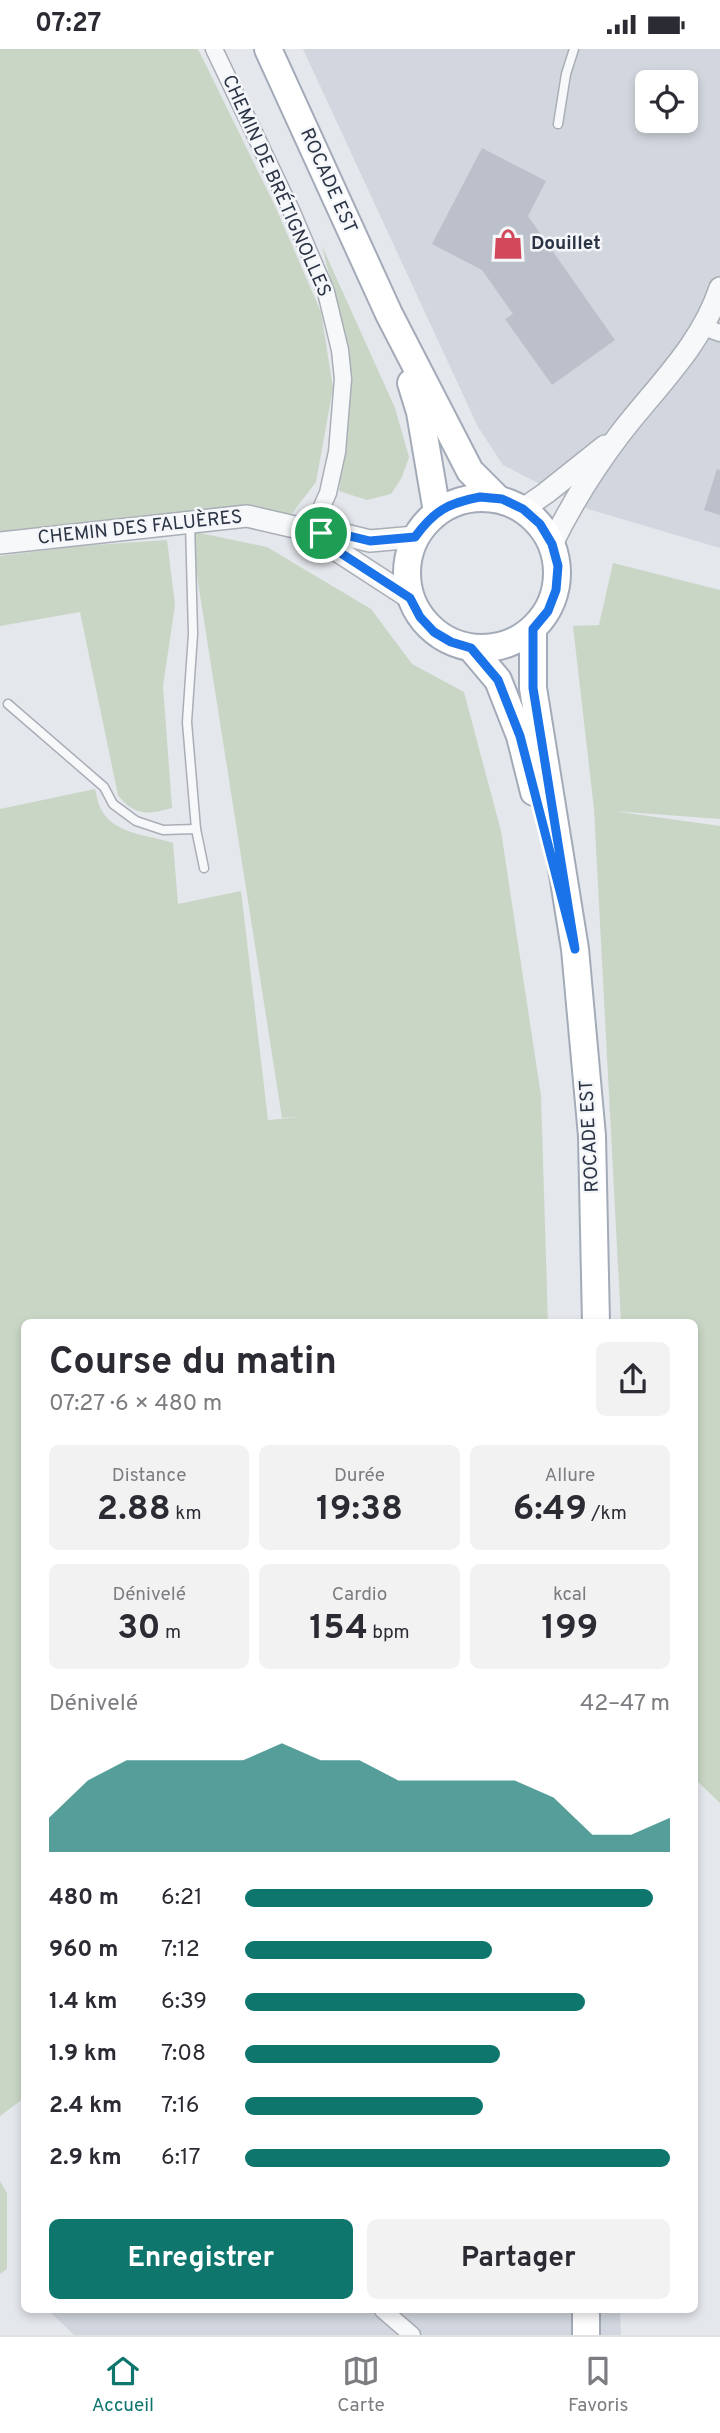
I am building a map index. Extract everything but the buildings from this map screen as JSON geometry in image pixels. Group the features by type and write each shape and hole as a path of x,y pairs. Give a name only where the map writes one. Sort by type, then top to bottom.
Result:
{"main road":[{"name":"ROCADE EST","path":"268,49 389,314 470,471 510,504"},
{"name":"ROCADE EST","path":"389,314 420,412 437,512"},
{"path":"480,497 510,504 540,524 552,544 558,566 556,590 548,611 533,629 514,642 493,648 471,648 451,642 434,632 420,617 410,598 406,577 408,557 415,537 437,512 457,501 480,497"},
{"name":"ROCADE EST","path":"533,629 533,688 575,949 592,1136 596,1319"},
{"name":"ROCADE EST","path":"471,648 498,680 520,736 575,949"},
{"path":"586,2313 586,2335"}],"street":[{"name":"CHEMIN DE BRÉTIGNOLLES","path":"214,49 291,210 326,292 340,350 343,379 337,452 316,531"},
{"path":"552,544 567,513 620,434 711,330 720,288"},
{"path":"510,504 546,493 620,434"},
{"name":"CHEMIN DES FALUÈRES","path":"0,543 247,516 370,541 415,537"},
{"path":"316,531 333,548 410,598"},
{"path":"386,2313 412,2335"}],"lane":[{"path":"558,124 566,74 574,49"},
{"path":"190,523 193,634 187,722 196,829 204,867"},
{"path":"8,704 104,787 113,804 136,821 163,831 196,829"}],"shaded area":[{"path":"303,49 720,49 720,548 588,509 503,465 478,427"},
{"path":"51,2313 620,2313 621,2335 74,2335"}],"green space":[{"path":"0,49 198,49 275,206 321,312 333,388 316,482 284,524 0,533"},
{"path":"322,246 395,408 409,457 402,477 391,494 367,500 339,491 352,381"},
{"path":"190,531 267,547 371,609 412,664 464,692 501,831 541,1096 548,1319 21,1319 21,2100 0,2116 0,809 95,789 102,811 116,825 134,833 173,843 178,904 241,891 268,1120 301,1117 282,1118"},
{"path":"167,540 175,605 163,686 172,808 149,813 130,807 118,795 80,612 0,626 0,556 80,546"},
{"path":"613,563 720,590 720,819 613,811 720,826 720,1803 698,1782 698,1319 621,1319 594,809 573,626 599,625"},
{"path":"0,2181 7,2193 7,2269 0,2274"}],"place":[{"name":"Douillet","path":"508,244"}],"route":[{"path":"480,497 502,499 523,509 540,524 552,544 558,566 556,590 548,611 533,629 533,688 575,949 520,736 498,680 471,648 451,642 434,632 420,617 410,598 333,548 321,533 337,533 370,541 415,537 426,522 440,510 457,501 480,497"}]}
